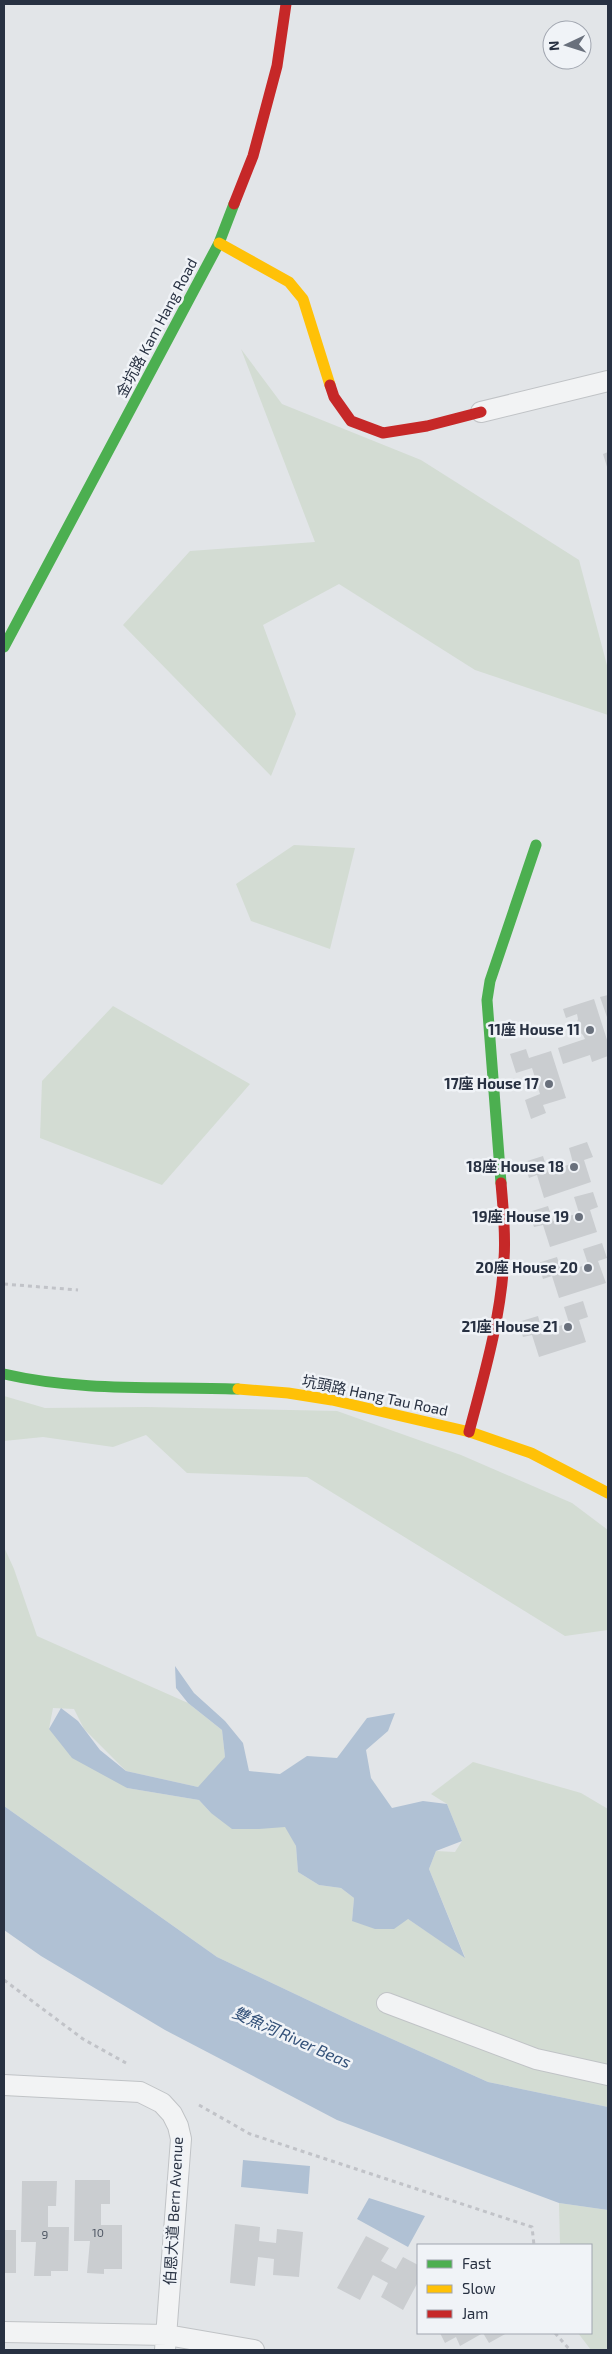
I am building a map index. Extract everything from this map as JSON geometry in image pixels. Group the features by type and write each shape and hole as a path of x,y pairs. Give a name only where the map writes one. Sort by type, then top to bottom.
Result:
{"street":[{"name":"金坑路 Kam Hang Road","path":"4,647 219,243 254,156 277,66 286,4"},
{"path":"219,243 289,282 303,300 334,397 351,421 383,433 427,426 481,412"},
{"path":"469,1432 498,1323 505,1269 505,1234 487,1000 490,981 536,845"},
{"name":"坑頭路 Hang Tau Road","path":"4,1374 78,1388 244,1389 296,1394 386,1411 469,1432 522,1449 608,1493"}],"lane":[{"path":"481,412 608,381"},
{"path":"387,2003 536,2059 608,2075"},
{"name":"伯恩大道 Bern Avenue","path":"4,2084 140,2092 162,2103 172,2114 178,2126 181,2139 166,2343"},
{"path":"4,2332 254,2350"}],"path":[{"path":"4,1284 78,1290"},
{"path":"4,1980 83,2039 133,2067"},
{"path":"191,2100 250,2134 532,2228 534,2244"},
{"path":"556,2334 570,2350"}],"shaded area":[{"path":"241,349 282,404 421,460 579,560 608,669 608,715 475,670 339,584 263,625 296,714 271,776 123,625 190,551 315,542"},
{"path":"294,845 355,848 330,949 251,921 236,884"},
{"path":"113,1006 250,1084 162,1185 40,1138 42,1081"},
{"path":"4,1396 45,1408 146,1407 337,1411 461,1455 572,1503 608,1530 608,1630 565,1636 307,1477 187,1473 146,1435 113,1447 43,1437 4,1441"},
{"path":"4,1547 14,1569 37,1636 188,1703 222,1730 225,1757 223,1771 198,1787 126,1771 84,1729 74,1709 53,1708 49,1729 127,1788 199,1800 211,1813 285,1818 296,1846 298,1872 319,1885 341,1888 354,1898 352,1921 408,1919 465,1957 429,1869 436,1851 455,1852 462,1841 447,1804 431,1794 473,1762 581,1793 608,1809 608,2107 488,2082 352,2021 217,1957 4,1806"},
{"path":"559,2203 608,2210 608,2350 591,2350 579,2334 592,2334 592,2244 560,2244"}],"water":[{"path":"175,1666 194,1693 225,1721 243,1743 249,1771 280,1774 307,1756 337,1758 367,1718 395,1713 388,1731 366,1750 371,1778 392,1808 423,1801 447,1804 462,1841 436,1851 429,1869 465,1958 408,1919 394,1929 375,1929 352,1921 354,1898 341,1888 319,1885 298,1872 296,1846 285,1827 232,1829 211,1813 199,1800 127,1788 72,1758 49,1729 61,1708 78,1721 100,1750 126,1771 198,1787 225,1757 222,1730 188,1703 176,1688"},
{"name":"雙魚河 River Beas","path":"4,1806 217,1957 352,2021 488,2082 608,2107 608,2210 559,2203 337,2120 165,2030 41,1956 4,1930"},
{"path":"243,2160 310,2166 308,2194 241,2187"},
{"path":"369,2198 425,2216 408,2247 357,2219"}],"building":[{"path":"608,452 608,470 603,454"},
{"path":"608,995 608,1020 600,997"},
{"name":"11座 House 11","path":"594,999 608,1043 608,1056 592,1062 590,1055 563,1064 558,1048 585,1039 575,1028 578,1019 577,1014 566,1018 563,1009"},
{"name":"17座 House 17","path":"526,1049 529,1058 551,1051 566,1098 543,1105 546,1113 531,1119 525,1100 540,1094 532,1068 516,1073 510,1054"},
{"name":"18座 House 18","path":"587,1142 593,1157 584,1160 591,1182 544,1198 537,1175 529,1178 524,1162 543,1156 548,1172 573,1163 569,1148"},
{"name":"19座 House 19","path":"593,1192 598,1207 590,1210 597,1232 550,1247 543,1225 534,1227 529,1212 548,1206 553,1221 579,1213 574,1197"},
{"name":"20座 House 20","path":"602,1243 607,1258 598,1261 606,1283 559,1298 552,1276 543,1279 538,1263 557,1257 562,1273 588,1264 583,1249"},
{"name":"21座 House 21","path":"583,1301 588,1317 579,1320 586,1342 539,1357 532,1335 523,1337 518,1322 538,1316 542,1331 569,1323 564,1307"},
{"path":"75,2180 110,2180 110,2204 101,2204 101,2225 122,2225 122,2269 104,2269 104,2274 87,2273 90,2241 74,2241"},
{"path":"22,2181 57,2181 56,2206 48,2206 48,2227 69,2227 68,2271 51,2271 51,2276 34,2276 36,2242 21,2242"},
{"path":"235,2224 260,2227 259,2241 276,2243 277,2229 303,2232 299,2277 273,2275 274,2259 258,2257 255,2286 230,2283"},
{"path":"4,2230 16,2230 16,2273 4,2273"},
{"path":"366,2236 389,2248 381,2261 396,2269 403,2257 417,2264 417,2284 403,2310 381,2297 388,2283 373,2275 360,2300 337,2288"},
{"path":"440,2334 481,2334 460,2346 456,2337 445,2343"},
{"path":"484,2334 505,2334 489,2343"}],"traffic: fast":[{"path":"4,647 219,243 234,204"},
{"path":"501,1183 487,1000 490,981 536,845"},
{"path":"4,1374 33,1380 91,1386 238,1389"}],"traffic: slow":[{"path":"219,243 289,282 303,299 330,385"},
{"path":"238,1389 288,1393 332,1400 470,1432 531,1453 608,1493"}],"traffic: jam":[{"path":"234,204 253,156 277,66 286,4"},
{"path":"330,385 334,397 351,421 383,433 427,426 481,412"},
{"path":"469,1432 496,1325 502,1281 505,1240 501,1183"}],"place":[{"name":"11座 House 11","path":"590,1030"},
{"name":"17座 House 17","path":"549,1084"},
{"name":"18座 House 18","path":"574,1167"},
{"name":"19座 House 19","path":"579,1217"},
{"name":"20座 House 20","path":"588,1268"},
{"name":"21座 House 21","path":"568,1327"}]}
